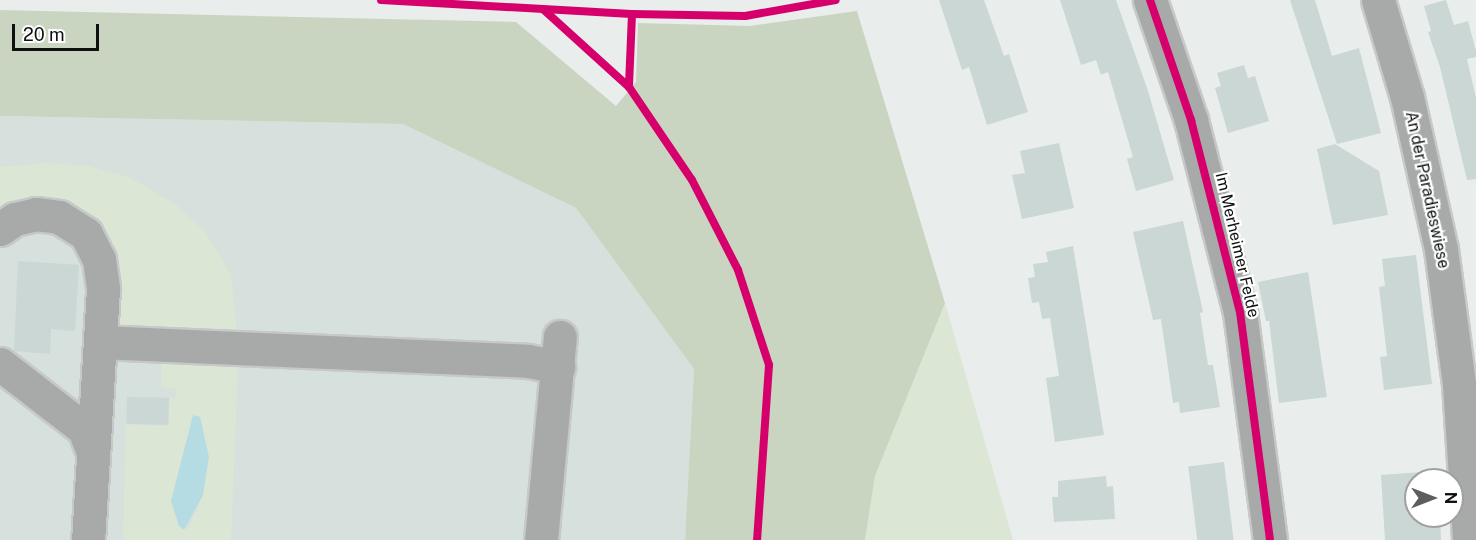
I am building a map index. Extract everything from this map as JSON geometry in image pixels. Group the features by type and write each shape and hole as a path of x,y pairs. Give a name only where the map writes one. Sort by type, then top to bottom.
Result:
{"street":[{"name":"Im Merheimer Felde","path":"1150,0 1191,120 1240,312 1270,540"},
{"name":"An der Paradieswiese","path":"1378,0 1407,97 1468,383 1469,540"},
{"path":"0,229 15,219 36,214 59,217 86,234 99,259 103,289 88,540"},
{"path":"100,342 528,361 559,352 541,540"},
{"path":"0,364 84,429 93,452"}],"shaded area":[{"path":"0,116 403,124 576,208 694,369 685,540 0,540"}],"green space":[{"path":"0,10 516,22 616,106 636,82 638,23 750,26 857,11 945,303 875,476 865,540 685,540 694,369 576,208 403,124 0,116"},
{"path":"47,163 88,166 129,177 175,204 206,233 231,275 238,340 127,334 114,325 111,250 0,214 0,167"},
{"path":"945,303 1013,540 865,540 875,476"},
{"path":"162,361 238,365 231,540 123,540 126,424 167,426 169,398 176,399 177,389 161,387","holes":["200,418 208,457 203,495 188,529 176,516 171,501 193,419"]}],"water":[{"path":"193,415 200,417 209,457 203,495 184,530 179,526 171,501"}],"building":[{"path":"939,0 984,0 1004,56 1009,54 1028,112 987,125 969,67 962,70"},
{"path":"1060,0 1116,0 1148,91 1174,180 1136,191 1127,159 1133,157 1108,72 1101,75 1096,60 1081,65"},
{"path":"1290,0 1315,0 1332,56 1359,48 1381,133 1337,144"},
{"path":"1446,0 1454,25 1468,21 1476,51 1476,57 1467,59 1476,98 1476,179 1467,180 1440,67 1428,32 1431,31 1424,6"},
{"path":"1244,65 1248,78 1255,76 1269,121 1228,133 1215,88 1221,86 1217,73"},
{"path":"1059,143 1074,208 1022,219 1012,175 1025,173 1020,151"},
{"path":"1335,144 1379,171 1388,215 1333,225 1317,149"},
{"path":"1183,221 1203,312 1200,313 1208,365 1213,365 1220,407 1180,413 1179,402 1173,403 1161,319 1153,320 1133,232"},
{"path":"1073,246 1104,435 1055,442 1046,378 1059,376 1050,318 1042,319 1039,302 1032,303 1028,278 1035,277 1033,264 1048,262 1046,252"},
{"path":"1416,255 1432,384 1384,390 1380,357 1387,356 1379,287 1385,286 1382,259"},
{"path":"18,261 79,265 75,331 51,329 50,354 14,351"},
{"path":"1308,272 1327,397 1279,403 1269,321 1266,321 1258,282"},
{"path":"127,397 169,398 169,425 127,424"},
{"path":"1224,462 1234,540 1197,540 1188,466"},
{"path":"1404,473 1404,528 1440,528 1441,540 1385,540 1381,475"},
{"path":"1106,476 1107,487 1113,486 1115,519 1054,522 1052,497 1058,497 1058,481"}],"cycle path":[{"path":"381,0 632,14 745,16 836,0"},
{"path":"1150,0 1191,120 1240,312 1270,540"},
{"path":"544,10 629,87"},
{"path":"632,14 629,87 692,180 738,270 769,365 757,540"}]}
